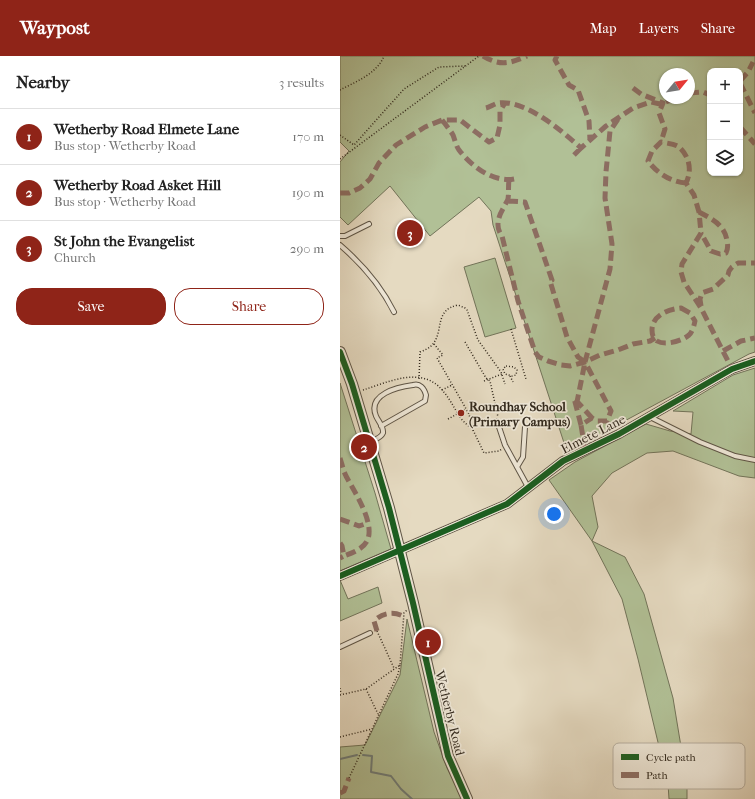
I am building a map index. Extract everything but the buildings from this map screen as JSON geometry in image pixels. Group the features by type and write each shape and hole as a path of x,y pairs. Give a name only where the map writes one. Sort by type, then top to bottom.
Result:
{"street":[{"name":"Wetherby Road","path":"340,352 352,384 370,442 400,550 448,756 467,799"},
{"name":"Elmete Lane","path":"340,576 507,504 563,461 619,434 732,369 755,361"}],"lane":[{"path":"340,236 345,236 368,224"},
{"path":"340,245 362,266 378,285 394,312"},
{"path":"370,442 382,435 383,431 374,410 377,399 381,395 413,384 423,388 426,392 424,401 381,426"},
{"path":"649,417 700,442 735,456 755,460"},
{"path":"496,421 505,447 528,488"},
{"path":"517,467 523,457 525,427"},
{"path":"340,647 370,633"}],"path":[{"path":"340,90 364,77 379,66 384,56"},
{"path":"340,159 479,56"},
{"path":"340,136 354,145 404,88 439,67 465,66"},
{"path":"418,385 420,352 433,344 444,312 454,306 461,306 467,310 478,340 502,372 505,384"},
{"path":"511,329 526,378"},
{"path":"465,342 486,378 490,381 499,415 496,421"},
{"path":"433,344 443,355 437,358 466,409 484,453 498,451 505,447"},
{"path":"484,381 502,372 504,368 508,366 516,368 517,370 523,369"},
{"path":"502,372 510,376 515,376 517,370"},
{"path":"510,376 513,382"},
{"path":"442,390 452,385"},
{"path":"448,419 466,409"},
{"path":"349,778 398,674 404,613 413,603"},
{"path":"377,631 394,668"},
{"path":"340,688 341,695 366,689 400,665"},
{"path":"366,689 379,715"},
{"path":"340,737 372,729"}],"green space":[{"path":"340,56 755,56 755,352 567,452 493,225 491,211 479,197 430,236 390,186 348,225 340,217 340,162 349,151 340,142"},
{"path":"495,258 516,328 485,337 464,267"},
{"path":"755,368 755,478 739,476 673,451 647,453 612,473 592,496 598,527 592,541 549,480 575,462 646,424 670,431 691,434 693,412 673,411 733,375"},
{"path":"340,383 391,549 340,571"},
{"path":"592,541 625,557 644,594 673,698 680,743 658,743 622,599"},
{"path":"340,580 348,599 378,587 382,603 340,621"},
{"path":"407,619 434,732 447,768 463,799 340,799 340,747 365,745 400,675"},
{"path":"668,789 687,789 687,799 669,799"}],"waterway":[{"path":"340,759 357,755"},
{"path":"363,755 372,756 371,772 391,776 401,789 412,799"}],"marked path":[{"path":"483,56 500,63 515,61 527,56"},
{"path":"557,56 555,60 569,85 578,90 589,121 590,140"},
{"path":"743,78 753,62"},
{"path":"633,88 641,94 663,103 659,113 665,129 661,142"},
{"path":"743,89 755,113"},
{"path":"695,93 703,92 707,94"},
{"path":"486,108 498,103 509,103 520,106 554,125 581,148 606,126 633,108 651,102 659,104"},
{"path":"340,193 349,193 360,188 370,179 379,163 396,145 425,127 442,120 460,120 489,142 497,138 500,125 500,111 505,103"},
{"path":"585,450 581,425 592,418 597,421 607,421 611,411 585,362 610,269 612,244 605,198 606,172 610,131 618,119"},
{"path":"442,120 453,135 459,150 471,163 493,177 510,180 518,178"},
{"path":"743,130 755,144"},
{"path":"686,183 670,179 648,161 652,151 661,142 673,144 679,147 686,155 688,160 689,174 686,183 694,195 699,212 701,233 682,264 681,272 684,282 701,308 732,369"},
{"path":"574,155 581,148"},
{"path":"509,180 508,199 499,218 498,226 502,236 518,301 535,352 539,357 561,365 570,366 633,344 650,341 655,338"},
{"path":"508,201 525,202 552,280 550,281 567,337 578,357 585,362 577,402"},
{"path":"699,212 717,223 724,231 728,244 726,253 720,254 711,251 701,233"},
{"path":"701,306 700,299 702,293 713,289 728,275 732,267 738,263 755,263"},
{"path":"681,308 690,313 695,321 689,335 669,343 657,341 652,333 655,320 667,311 681,308"},
{"path":"723,351 741,341 755,338"},
{"path":"581,425 574,398 592,418"},
{"path":"340,458 345,474 359,499 369,526 369,534 365,544 357,550 344,556"},
{"path":"340,519 359,526 368,523"},
{"path":"340,543 344,556 340,558"},
{"path":"377,631 374,621 380,616 392,613 403,616"},
{"path":"340,793 344,791 349,778"}],"cycle path":[{"path":"340,352 352,384 389,508 413,603 448,756 467,799"},
{"path":"340,576 507,504 563,461 619,434 732,369 755,361"}],"place":[{"name":"St John the Evangelist","path":"410,233"},
{"name":"Roundhay School (Primary Campus)","path":"461,413"},
{"name":"Wetherby Road Asket Hill","path":"364,447"},
{"name":"Wetherby Road Elmete Lane","path":"428,642"}]}
